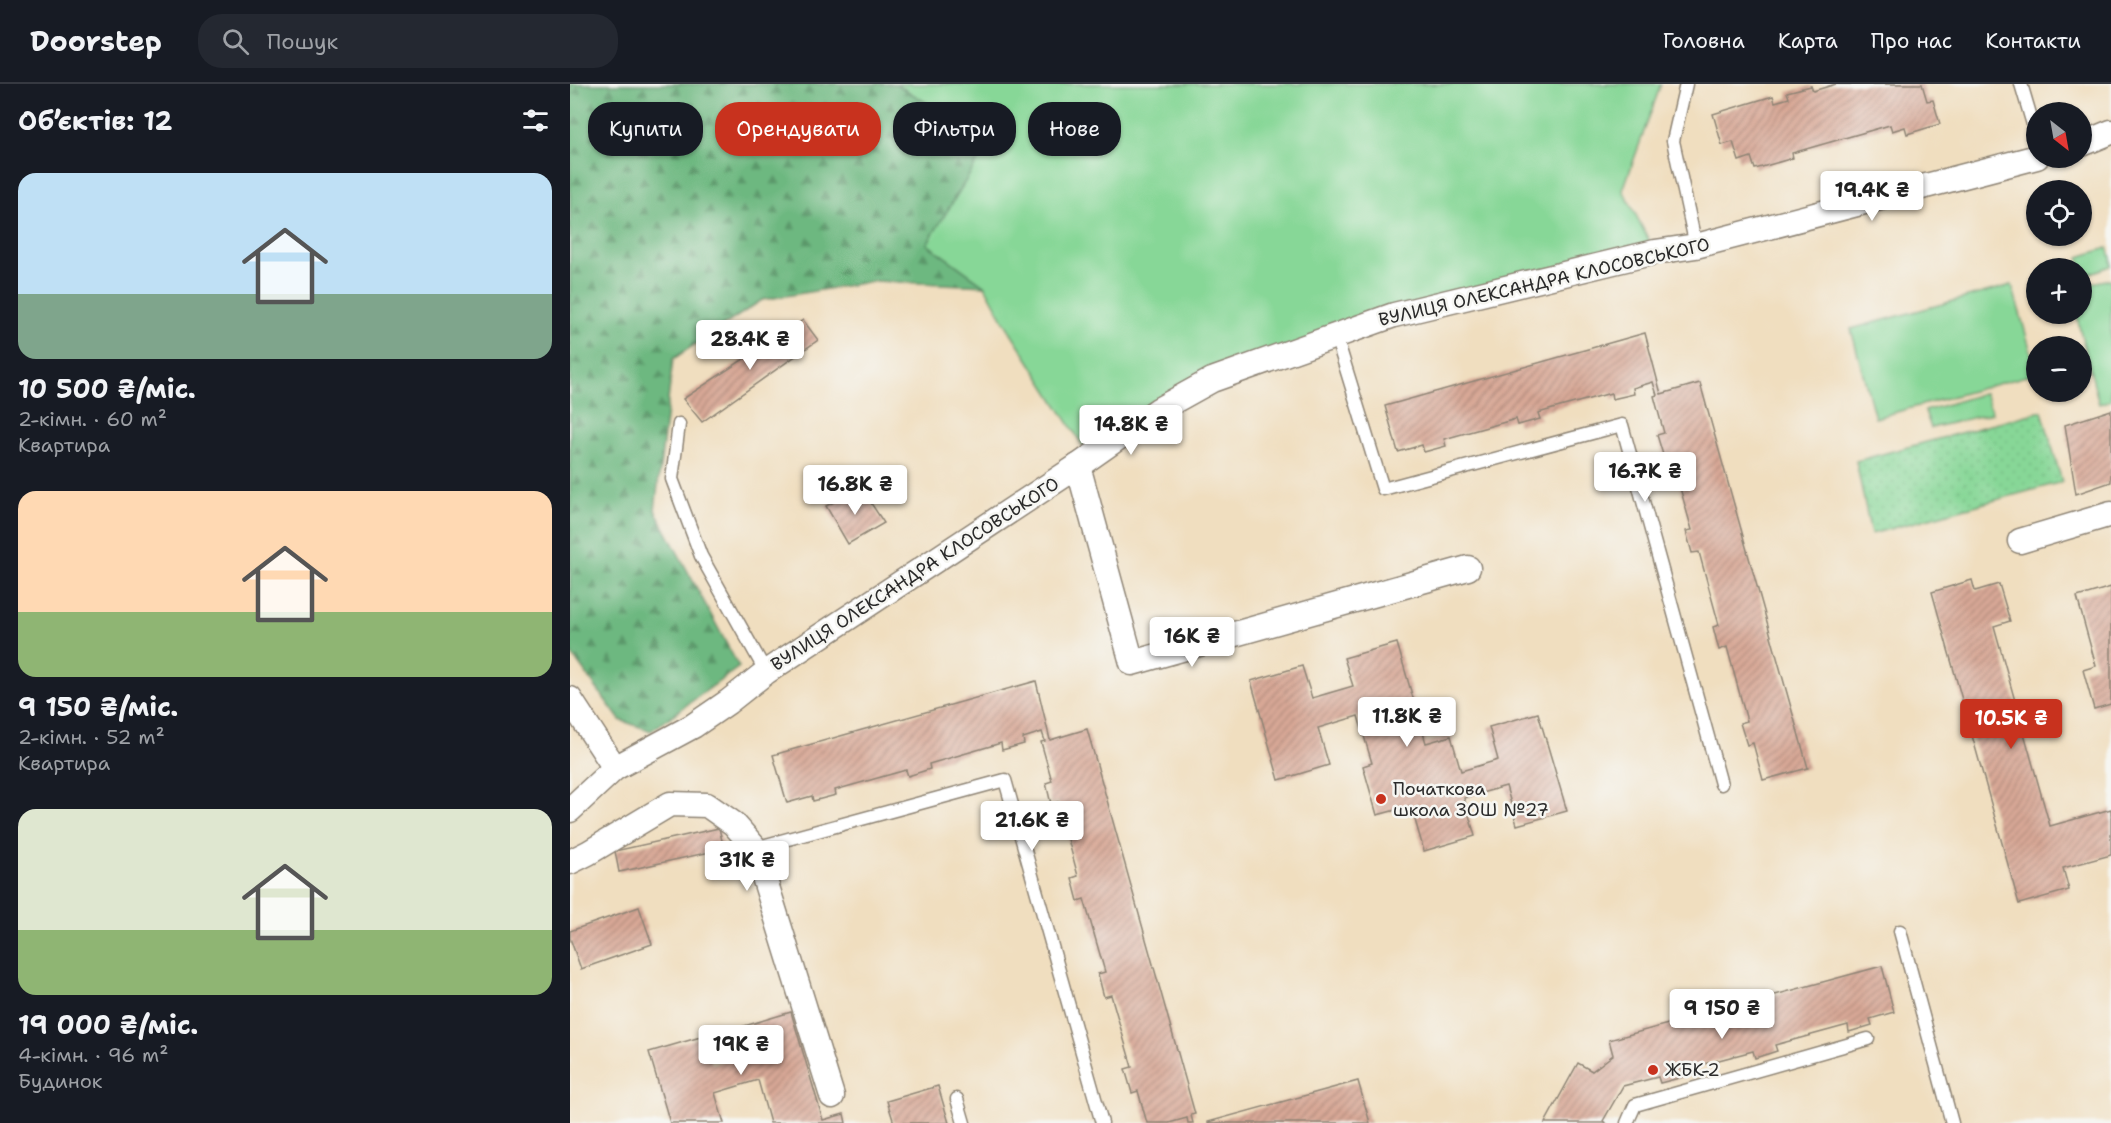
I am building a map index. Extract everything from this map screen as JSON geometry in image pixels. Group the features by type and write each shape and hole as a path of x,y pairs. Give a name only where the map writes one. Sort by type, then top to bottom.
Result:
{"street":[{"path":"2092,140 2111,132"},
{"name":"ВУЛИЦЯ ОЛЕКСАНДРА КЛОСОВСЬКОГО","path":"570,810 615,768 693,726 766,672 1078,466 1158,410 1212,380 1394,315 1655,252 1696,246 2026,160"},
{"path":"1078,466 1132,663 1468,568"},
{"path":"2020,541 2111,514"},
{"path":"570,699 615,768"},
{"path":"570,862 670,804 706,805 734,824 755,848 832,1096"}],"lane":[{"path":"1686,84 1673,141 1696,246"},
{"path":"2021,84 2026,102"},
{"path":"1336,336 1383,489 1622,425 1720,784"},
{"path":"679,424 672,479 701,556 766,672"},
{"path":"755,848 1005,780 1102,1123"},
{"path":"1900,931 1952,1123"},
{"path":"1627,1123 1635,1105 1868,1039"},
{"path":"957,1099 964,1123"}],"green space":[{"path":"570,84 896,84 926,102 893,102 893,156 981,156 927,244 985,286 874,281 762,300 673,359 655,510 739,667 651,731 620,720 570,652"},
{"path":"896,84 1661,84 1623,190 1655,252 1394,315 1212,380 1090,457 1005,323 985,286 927,244 910,156 1016,156 1016,102 899,102"},
{"path":"2107,248 2111,266 2092,273 2092,258 2079,257"},
{"path":"2111,279 2111,400 2099,404 2092,377 2092,336 2082,336 2079,324 2092,324 2092,283"},
{"path":"2012,285 2026,336 2026,376 1875,418 1851,329"},
{"path":"1985,393 1992,413 1931,428 1925,411"},
{"path":"2042,411 2062,482 1871,534 1856,461"}],"building":[{"path":"1836,84 1922,84 1927,101 1933,100 1940,124 1907,134 1905,127 1892,131 1890,125 1792,153 1793,158 1755,169 1751,157 1739,161 1733,142 1722,145 1713,114 1773,96 1775,102 1789,98 1787,92 1811,86 1813,91"},
{"path":"803,320 818,340 702,422 683,399"},
{"path":"1645,333 1661,394 1700,383 1808,768 1763,780 1753,743 1747,745 1740,723 1747,721 1727,647 1719,650 1713,627 1719,625 1699,552 1692,553 1686,531 1692,530 1671,456 1664,458 1657,435 1664,433 1654,396 1657,395 1653,382 1633,388 1634,394 1612,399 1611,393 1538,413 1540,419 1518,425 1516,419 1444,439 1446,446 1424,452 1422,445 1398,452 1385,406"},
{"path":"2111,410 2111,482 2076,494 2065,425"},
{"path":"861,488 884,523 848,544 826,506"},
{"path":"1972,580 1975,591 1999,584 2010,621 1994,626 2050,826 2111,809 2111,855 2063,868 2069,890 2019,904 1932,592"},
{"path":"2111,587 2111,704 2094,709 2083,670 2096,666 2077,597"},
{"name":"Початкова школа ЗОШ №27","path":"1397,643 1426,743 1451,736 1461,771 1498,760 1489,727 1538,713 1567,811 1517,825 1506,786 1464,798 1475,836 1424,851 1411,806 1377,815 1363,766 1372,763 1358,716 1318,728 1329,765 1279,780 1251,681 1302,666 1312,698 1353,686 1344,658"},
{"path":"1036,681 1050,740 1087,729 1195,1114 1191,1115 1193,1123 1188,1123 1187,1118 1169,1123 1147,1123 1138,1091 1132,1093 1125,1069 1132,1067 1111,995 1104,997 1098,974 1105,972 1084,899 1078,901 1072,878 1078,876 1058,802 1051,804 1046,783 1052,781 1041,742 1045,741 1042,732 1023,738 1024,744 1002,750 1001,743 929,764 930,769 908,776 906,770 835,790 836,795 813,801 812,796 787,803 773,755"},
{"path":"719,828 724,849 619,872 615,851"},
{"path":"639,907 652,944 581,969 570,938 570,931"},
{"path":"1882,966 1894,1012 1870,1019 1872,1025 1849,1032 1848,1025 1775,1045 1777,1051 1755,1058 1753,1051 1681,1070 1683,1077 1660,1083 1658,1077 1623,1086 1603,1121 1606,1123 1545,1123 1578,1063 1592,1071 1613,1055 1609,1040"},
{"path":"791,1012 823,1120 844,1114 846,1123 770,1123 758,1080 715,1093 724,1123 670,1123 649,1052 704,1036 712,1064 749,1054 741,1027"},
{"path":"1358,1081 1370,1123 1208,1123 1208,1122"},
{"path":"938,1086 949,1123 894,1123 887,1101"}],"place":[{"name":"Початкова школа ЗОШ №27","path":"1381,799"},
{"name":"ЖБК-2","path":"1653,1070"}]}
